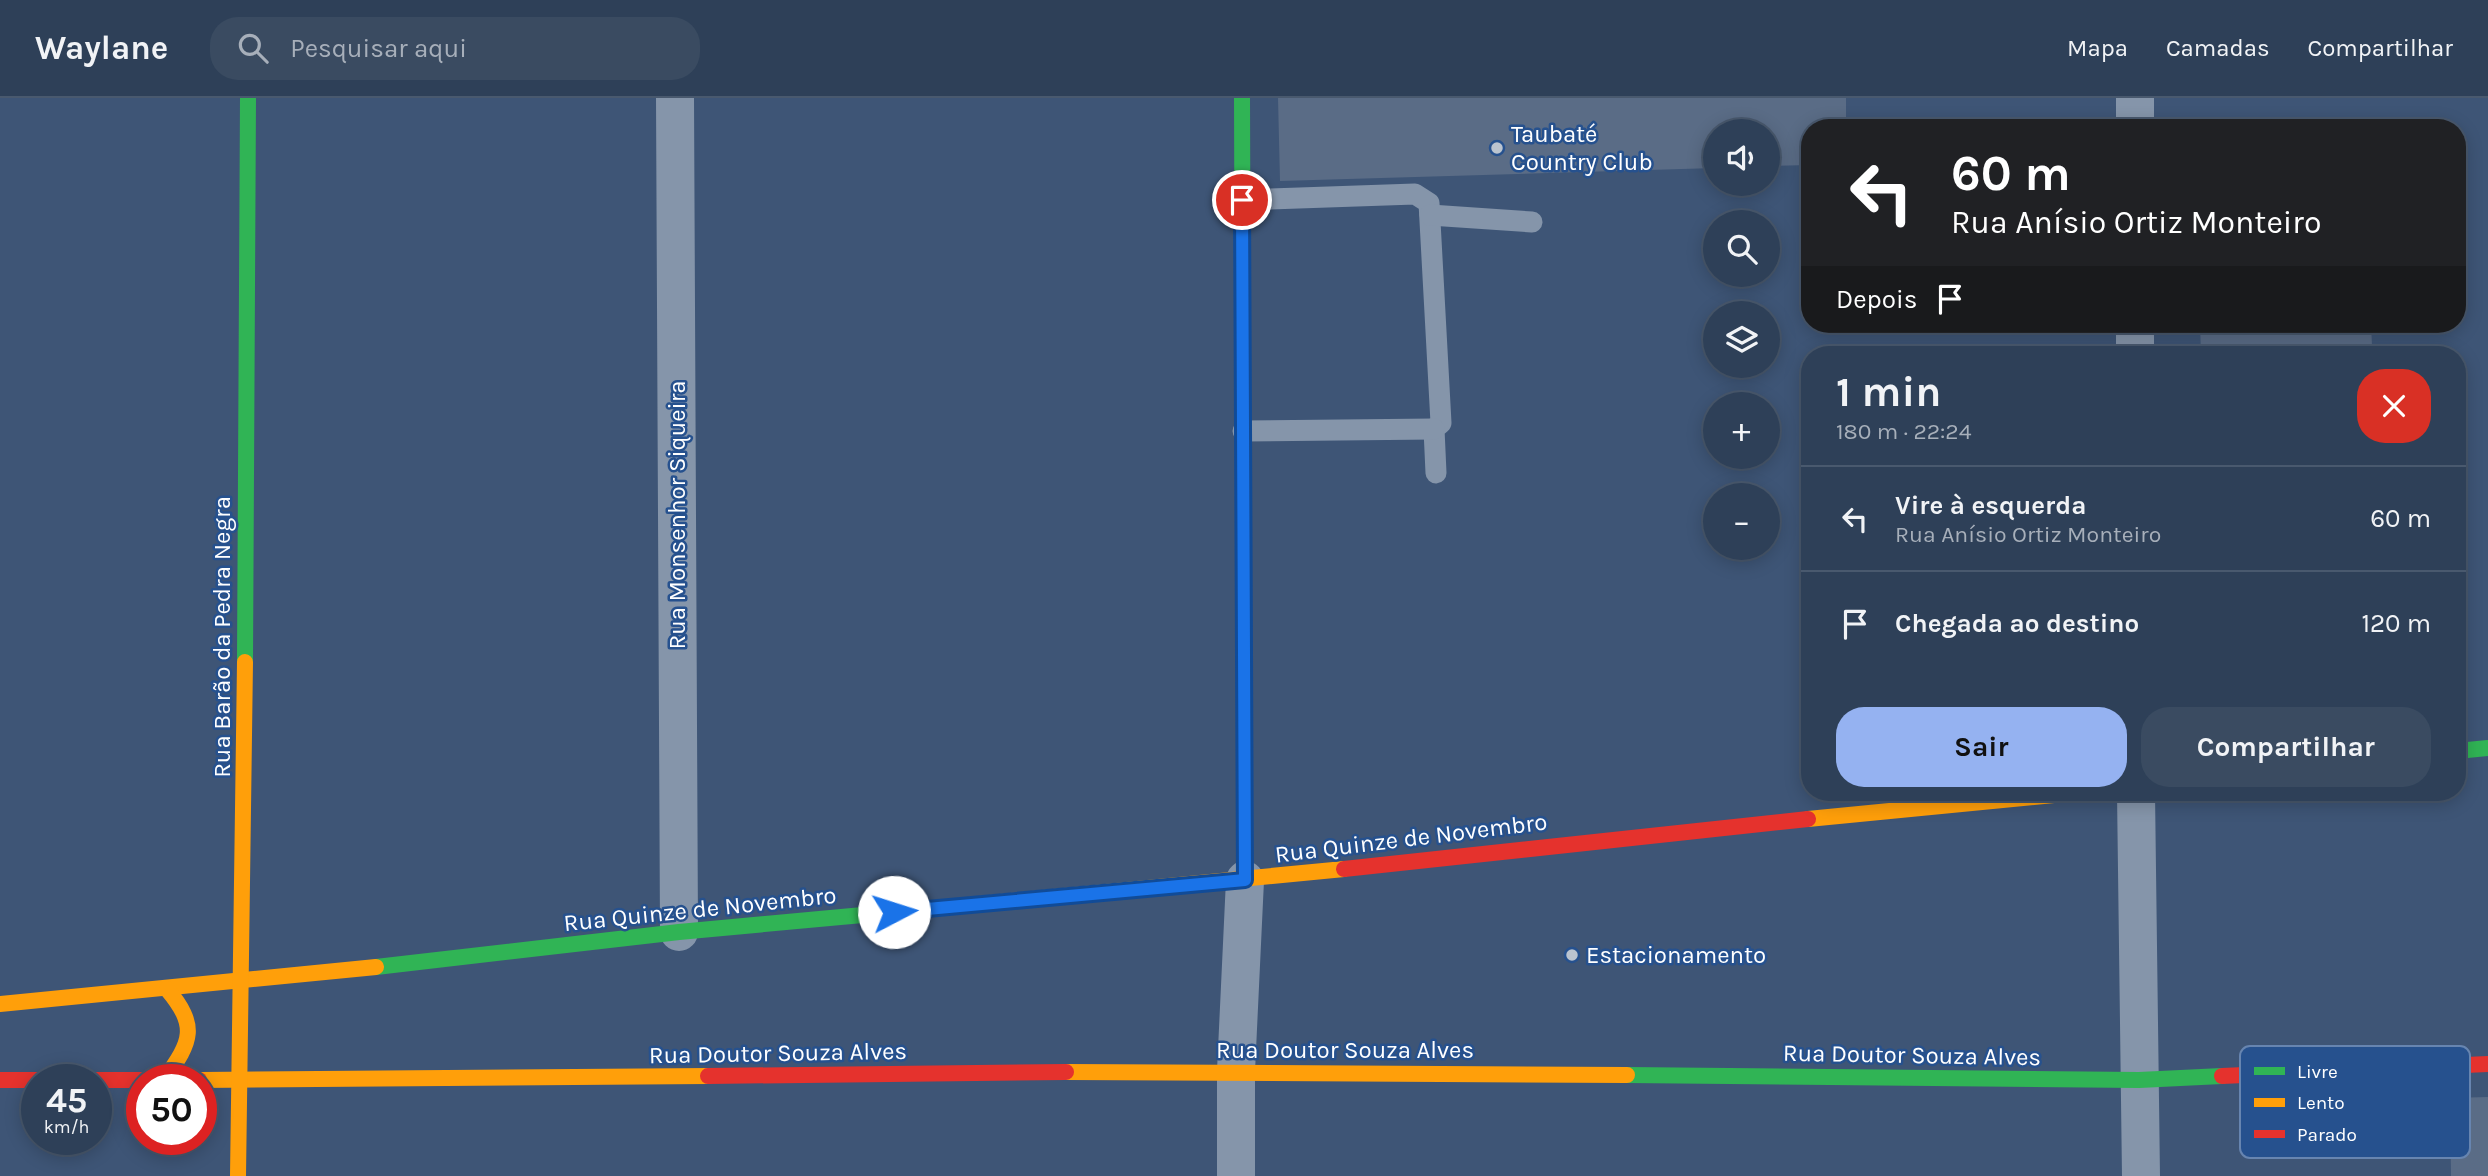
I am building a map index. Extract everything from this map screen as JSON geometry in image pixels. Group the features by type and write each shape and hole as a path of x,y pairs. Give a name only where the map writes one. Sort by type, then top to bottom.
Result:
{"main road":[{"name":"Rua Barão da Pedra Negra","path":"238,1176 243,982 248,98"},
{"path":"1242,98 1245,880"},
{"path":"2466,750 2488,748"},
{"name":"Rua Quinze de Novembro","path":"0,1003 243,982 679,932 1245,880 1608,838 1991,801"},
{"path":"167,989 184,1007 189,1025 188,1045 175,1064"},
{"name":"Rua Doutor Souza Alves","path":"2470,1065 2488,1064"},
{"name":"Rua Doutor Souza Alves","path":"217,1081 1236,1071 2139,1080 2240,1075"},
{"name":"Rua Doutor Souza Alves","path":"0,1080 126,1078"}],"street":[{"name":"Rua Monsenhor Siqueira","path":"675,98 679,932"},
{"path":"2135,98 2135,119"},
{"path":"2136,801 2141,1176"},
{"path":"1236,1176 1236,1071 1245,880"}],"lane":[{"path":"1242,200 1415,194 1423,197 1429,204 1430,215 1441,423 1434,429 1243,431"},
{"path":"1430,215 1532,222"},
{"path":"1434,429 1436,473"}],"building":[{"name":"Taubaté Country Club","path":"1278,98 1846,98 1846,119 1801,119 1801,165 1780,166 1780,119 1703,119 1703,168 1280,181"},
{"path":"2200,333 2371,333 2372,345 2355,346 2201,346"},
{"path":"2470,1097 2488,1097 2488,1176 2451,1176 2451,1158 2470,1158"}],"traffic: fast":[{"path":"245,662 248,98"},
{"path":"1242,98 1243,409"},
{"path":"2466,750 2488,748"},
{"path":"376,967 679,932 917,910"},
{"path":"1627,1075 2139,1080 2222,1076"}],"traffic: slow":[{"path":"1243,409 1245,880"},
{"path":"238,1176 245,662"},
{"path":"1808,819 1992,801"},
{"path":"917,910 1344,869"},
{"path":"0,1004 376,967"},
{"path":"167,989 184,1013 188,1034 174,1064"},
{"path":"1066,1072 1627,1075"},
{"path":"217,1080 708,1076"}],"traffic: jam":[{"path":"1344,869 1808,819"},
{"path":"2470,1065 2488,1064"},
{"path":"708,1076 1066,1072"},
{"path":"2222,1076 2240,1075"},
{"path":"0,1080 126,1080"}],"place":[{"name":"Taubaté Country Club","path":"1497,148"},
{"name":"Estacionamento","path":"1572,955"}],"route":[{"path":"894,912 1245,880 1242,200"}]}
